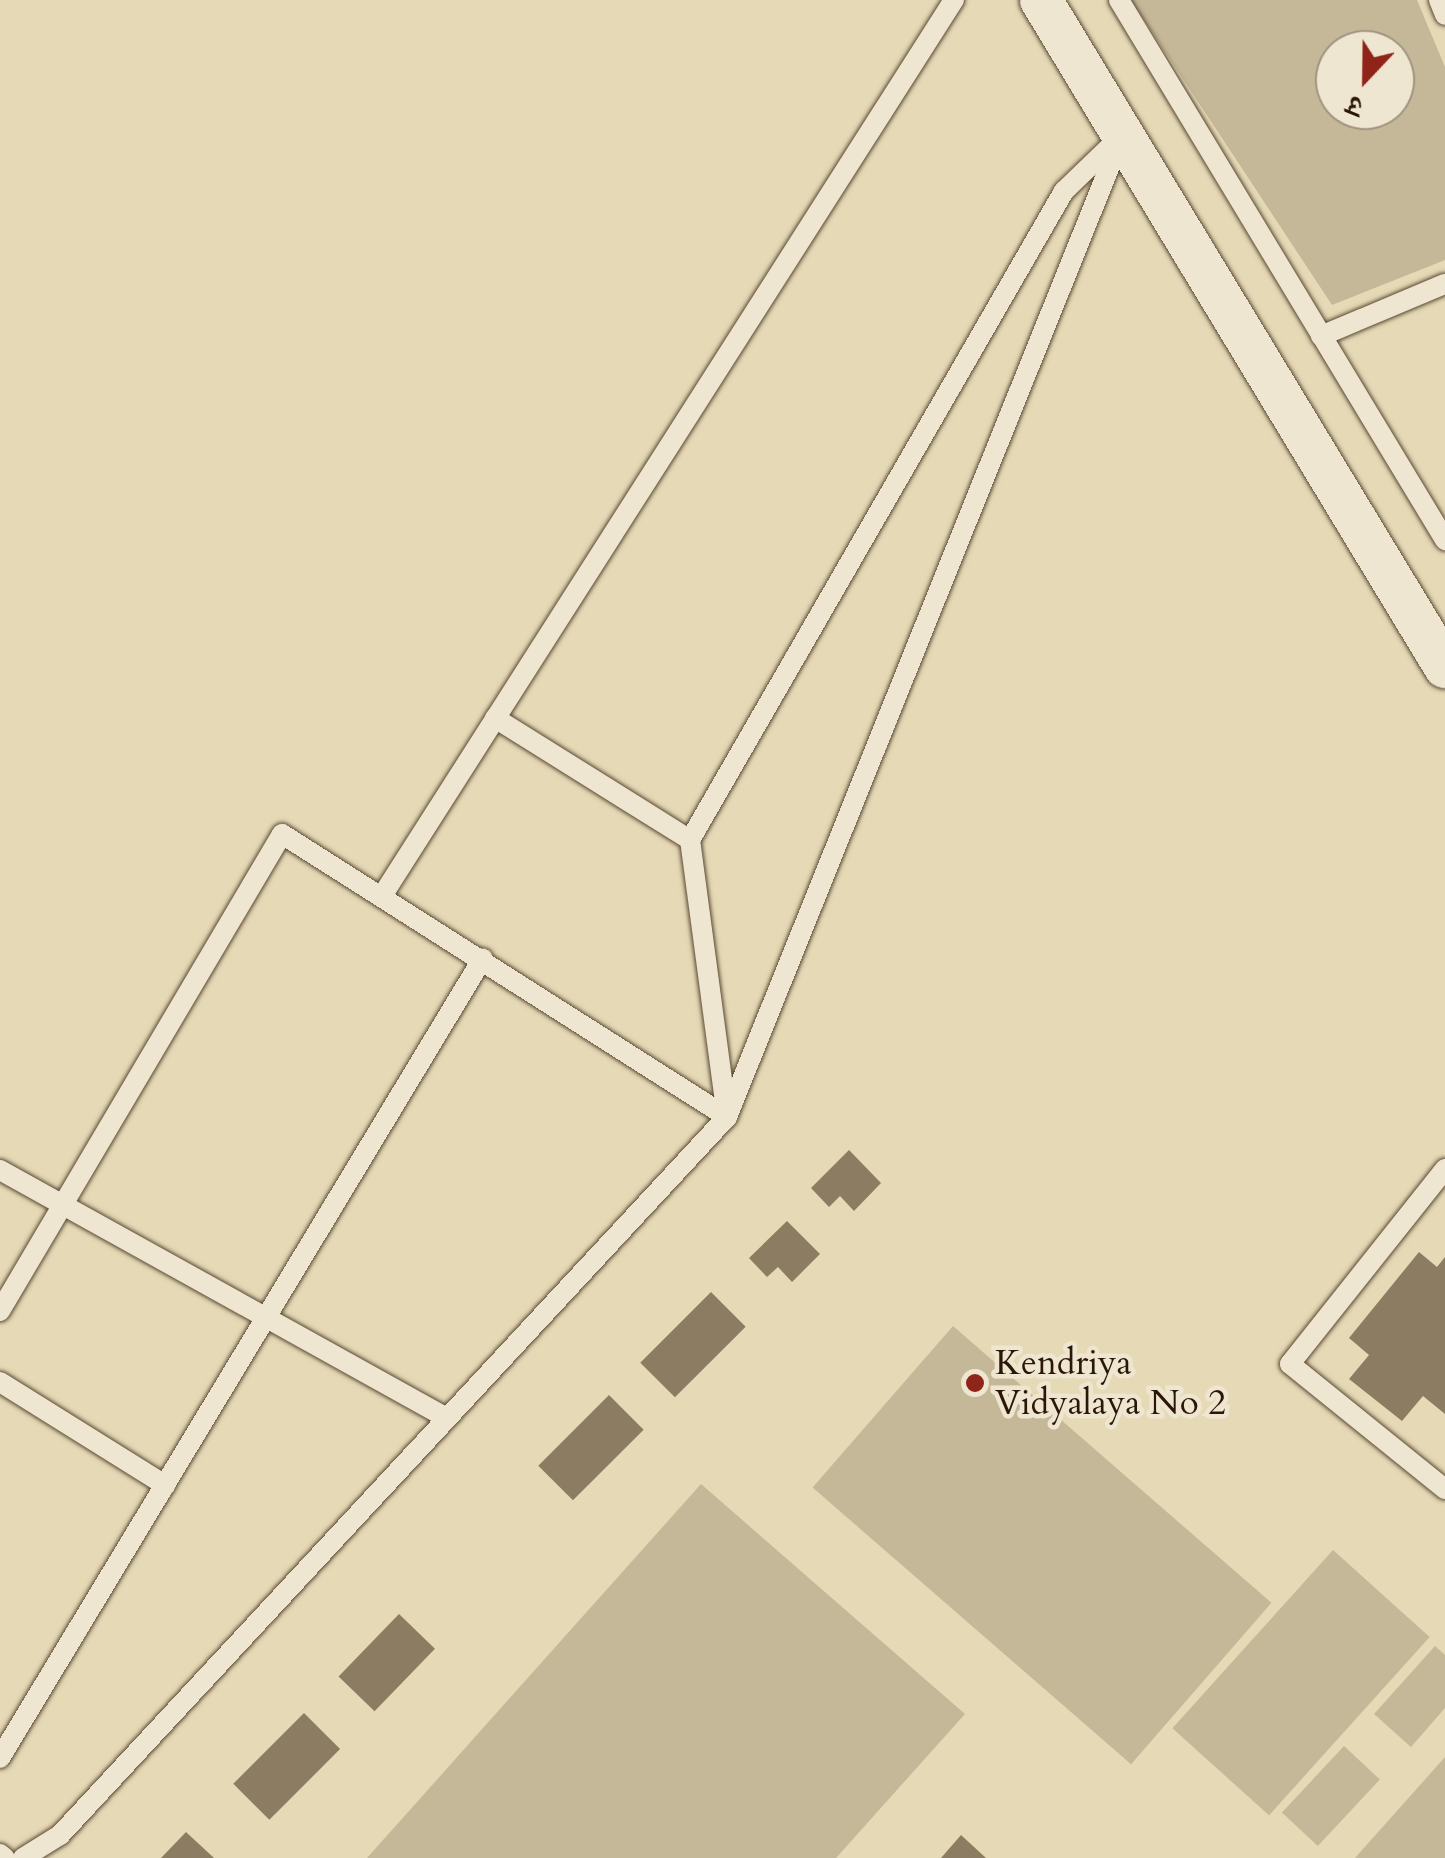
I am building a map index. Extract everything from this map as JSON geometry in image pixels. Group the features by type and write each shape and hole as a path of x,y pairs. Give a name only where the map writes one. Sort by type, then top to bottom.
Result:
{"street":[{"path":"1041,0 1445,666"}],"lane":[{"path":"382,896 954,0"},
{"path":"1119,0 1445,540"},
{"path":"1439,0 1445,16"},
{"path":"727,1116 690,840 1064,191 1123,134"},
{"path":"23,1858 60,1835 727,1116 1123,134"},
{"path":"1322,336 1445,284"},
{"path":"494,718 690,840"},
{"path":"0,1312 282,834 484,958 727,1116"},
{"path":"0,1758 484,958"},
{"path":"1445,1169 1290,1364 1445,1489"},
{"path":"0,1170 447,1418"},
{"path":"0,1382 165,1485"}],"shaded area":[{"path":"1131,0 1417,0 1445,67 1445,260 1332,305"},
{"path":"953,1326 1271,1603 1131,1764 813,1488"},
{"path":"701,1484 965,1714 836,1858 367,1858"},
{"path":"1333,1550 1430,1637 1269,1815 1172,1728"},
{"path":"1435,1646 1445,1655 1445,1708 1411,1747 1374,1714"},
{"path":"1344,1746 1380,1779 1318,1846 1282,1813"},
{"path":"1445,1757 1445,1858 1355,1858"}],"building":[{"path":"849,1150 881,1183 854,1211 840,1196 829,1207 811,1188"},
{"path":"787,1221 820,1254 792,1282 778,1267 767,1277 749,1258"},
{"path":"1419,1252 1437,1267 1445,1257 1445,1414 1423,1396 1402,1421 1349,1379 1369,1355 1349,1338"},
{"path":"711,1292 746,1327 675,1397 640,1363"},
{"path":"609,1395 644,1430 573,1500 538,1466"},
{"path":"399,1614 435,1649 375,1711 339,1677"},
{"path":"304,1713 340,1749 269,1820 233,1784"},
{"path":"186,1832 214,1858 161,1858"},
{"path":"961,1835 986,1858 941,1858"}],"place":[{"name":"Kendriya Vidyalaya No 2","path":"975,1383"}]}
